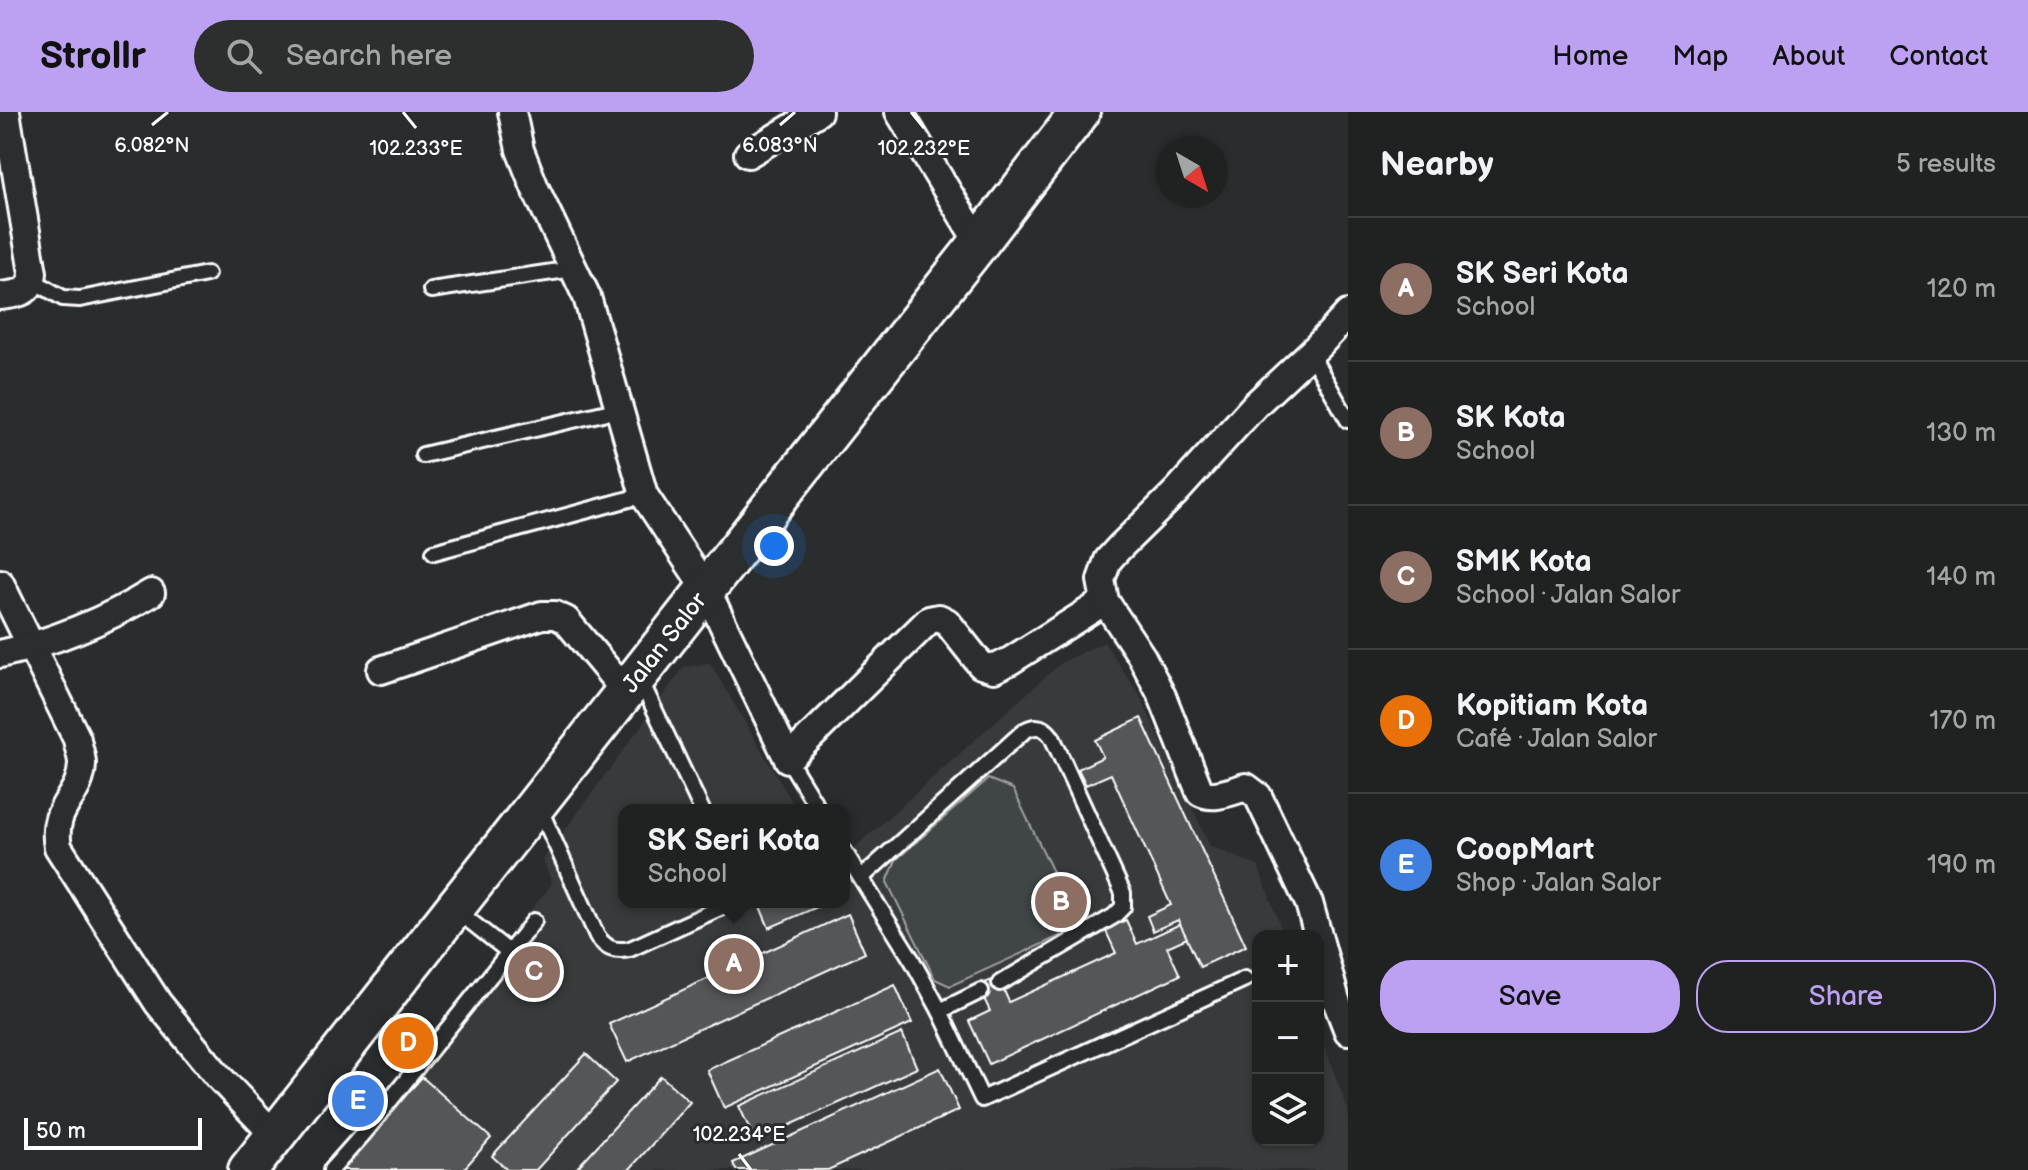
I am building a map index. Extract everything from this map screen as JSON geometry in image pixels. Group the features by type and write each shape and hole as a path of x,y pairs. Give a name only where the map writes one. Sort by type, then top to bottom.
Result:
{"main road":[{"name":"Jalan Salor","path":"248,1170 1080,112"}],"street":[{"path":"0,296 22,293 32,280 6,112"},
{"path":"512,112 520,150 587,297 644,495 706,589 788,759 929,620 939,618 947,622 981,665 994,669 1105,601"},
{"path":"748,154 818,112"},
{"path":"899,112 979,243"},
{"path":"1348,314 1255,405 1176,492 1108,560 1101,580 1105,601 1142,657 1162,696 1200,792 1205,796 1214,796 1246,787 1258,796 1309,903 1342,997 1348,1031"},
{"path":"0,583 77,739 82,763 77,786 61,811 55,831 58,847 158,1003 218,1076 275,1136"},
{"path":"0,654 31,647 130,606 151,593"},
{"path":"381,670 542,615 555,615 566,620 632,683"}],"lane":[{"path":"431,290 573,269"},
{"path":"32,280 63,298 80,299 207,274"},
{"path":"1310,353 1348,420"},
{"path":"423,455 620,409"},
{"path":"434,552 644,495"},
{"path":"632,683 699,804"},
{"path":"861,878 1024,731 1040,726 1047,730 1123,893 1123,907 1114,916 1000,983"},
{"path":"788,759 815,804"},
{"path":"538,803 597,936 611,949 630,949 720,908"},
{"path":"850,861 912,960 982,1099 1245,979"},
{"path":"455,908 509,952"},
{"path":"331,1170 534,921"},
{"path":"940,1011 981,991"}],"shaded area":[{"path":"1104,642 1140,696 1210,846 1258,866 1282,930 1252,930 1252,1146 1324,1146 1324,1045 1348,1110 1348,1170 319,1170 552,884 543,860 684,667 710,663 793,804 618,804 618,908 850,908 850,852 1062,662"},
{"path":"988,779 1013,789 1068,903 1060,936 950,986 935,979 887,882 896,860"}],"building":[{"path":"1141,718 1246,946 1200,967 1178,920 1153,931 1147,916 1171,905 1111,774 1086,785 1078,769 1103,757 1095,740"},
{"path":"761,908 815,908 769,928"},
{"path":"848,914 865,953 627,1062 609,1024"},
{"path":"1126,920 1137,944 1180,924 1187,938 1167,947 1180,975 989,1064 969,1021 990,1011 978,986 998,977 1009,1002 1116,953 1105,929"},
{"path":"895,985 912,1023 724,1108 707,1070"},
{"path":"902,1033 917,1068 755,1141 739,1106"},
{"path":"586,1054 616,1082 536,1170 507,1170 492,1156"},
{"path":"940,1068 959,1110 828,1170 736,1170 733,1163"},
{"path":"661,1076 690,1102 629,1170 575,1170"},
{"path":"422,1077 491,1138 463,1170 339,1170"}],"place":[{"name":"SK Kota","path":"1061,902"},
{"name":"SK Seri Kota","path":"734,964"},
{"name":"SMK Kota","path":"534,972"},
{"name":"Kopitiam Kota","path":"408,1043"},
{"name":"CoopMart","path":"358,1101"}]}
